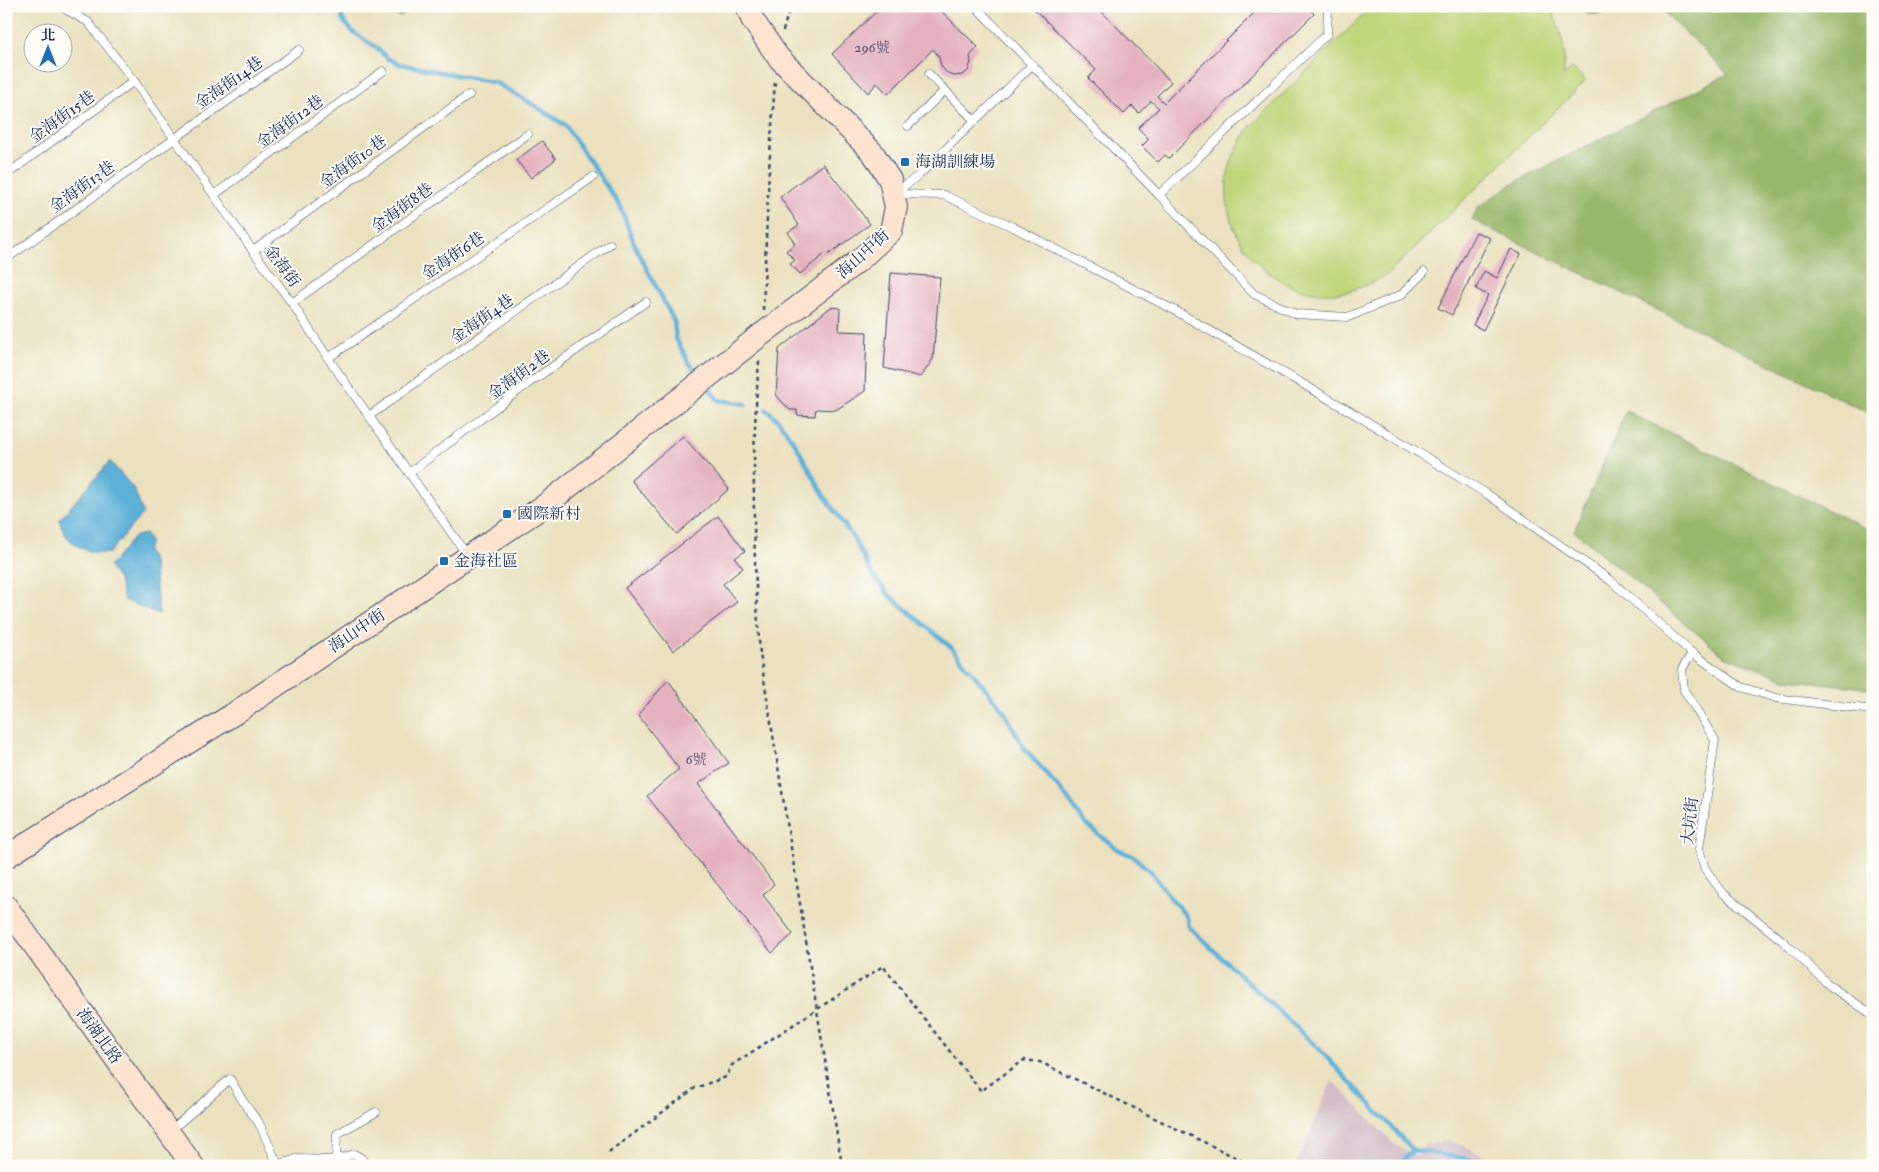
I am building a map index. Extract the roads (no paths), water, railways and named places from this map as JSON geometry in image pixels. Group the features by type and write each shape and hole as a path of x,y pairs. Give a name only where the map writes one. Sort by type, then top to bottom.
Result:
{"street":[{"name":"海山中街","path":"6,857 232,715 544,506 762,334 857,262 891,231 896,207 890,180 873,153 778,56 752,19 747,6"},
{"name":"海湖北路","path":"6,906 193,1166"}],"lane":[{"name":"金海街","path":"60,6 88,22 134,81 253,251 292,303 328,358 468,556"},
{"path":"975,6 1254,294 1296,314 1348,317 1401,295 1424,272"},
{"path":"1159,196 1327,34 1328,6"},
{"name":"金海街14巷","path":"174,138 299,50"},
{"path":"893,194 919,175 1032,65"},
{"name":"金海街12巷","path":"214,195 383,71"},
{"path":"930,74 975,121"},
{"name":"金海街15巷","path":"6,175 134,81"},
{"path":"908,126 945,90"},
{"name":"金海街10巷","path":"253,251 469,95"},
{"name":"金海街8巷","path":"292,303 528,134"},
{"name":"金海街13巷","path":"6,259 174,138"},
{"name":"金海街6巷","path":"328,358 593,178"},
{"path":"893,194 944,196 1011,226 1182,315 1348,410 1487,494 1610,580 1692,653 1741,687 1776,698 1873,710"},
{"name":"金海街4巷","path":"369,416 610,244"},
{"name":"金海街2巷","path":"409,473 526,385 646,302"},
{"name":"大坑街","path":"1692,653 1682,669 1684,690 1715,740 1699,848 1706,869 1723,893 1784,942 1830,986 1873,1015"},
{"path":"168,1132 230,1079 244,1103 259,1123 278,1166 296,1159 336,1160 354,1154 361,1158 367,1166"},
{"path":"336,1160 337,1134 376,1112"}],"water":[{"path":"110,461 134,489 143,513 109,553 97,553 81,548 70,540 63,530 60,519"},
{"path":"145,534 150,542 147,551 153,562 159,614 124,600 119,581 109,567 135,536"}],"waterway":[{"path":"344,6 342,19 353,32 377,48 387,58 400,64 496,83 565,125 620,206 636,248 674,321 676,339 689,363 699,375"},
{"path":"707,385 718,400 746,404"},
{"path":"766,409 778,420 796,445 823,494 854,539 872,574 890,596 952,648 1004,711 1024,748 1065,795 1085,823 1118,850 1133,856 1152,873 1187,917 1189,927 1318,1048 1413,1150 1398,1166"},
{"path":"1413,1150 1469,1159 1486,1166"}],"place":[{"name":"海湖訓練場","path":"905,162"},
{"name":"國際新村","path":"507,514"},
{"name":"金海社區","path":"444,561"}]}
